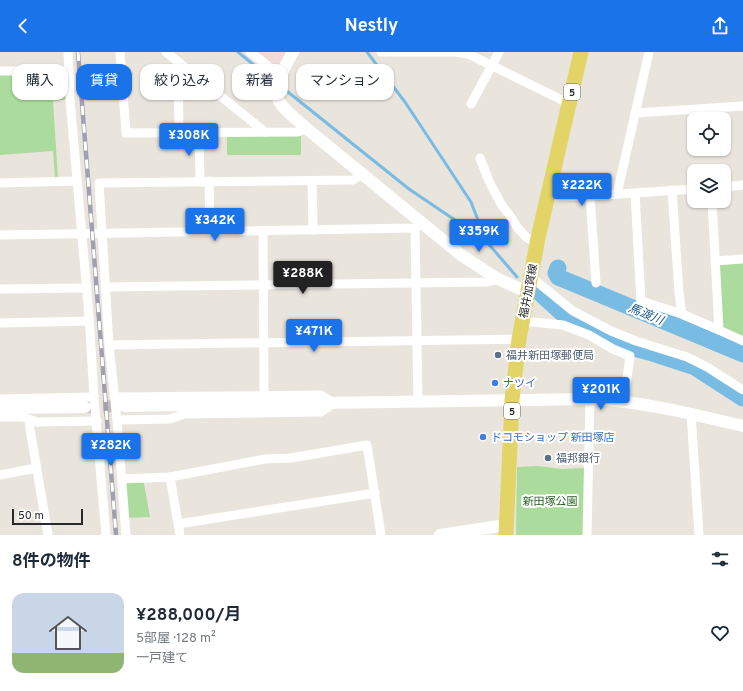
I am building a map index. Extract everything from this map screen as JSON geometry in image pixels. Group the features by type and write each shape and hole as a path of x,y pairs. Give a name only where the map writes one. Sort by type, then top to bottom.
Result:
{"main road":[{"name":"福井加賀線","path":"506,530 512,400 519,339 537,244 581,52"}],"street":[{"path":"68,52 106,535"},
{"path":"120,52 126,133 298,132 306,128"},
{"path":"166,52 265,132"},
{"path":"250,52 266,64"},
{"path":"287,64 293,52"},
{"path":"381,52 455,52 468,54 570,104"},
{"path":"471,104 499,52"},
{"path":"617,194 649,52"},
{"path":"178,62 179,132"},
{"path":"0,71 69,71"},
{"path":"278,100 306,128 363,174 419,226 498,279 529,285 573,311 612,331 636,341 687,357 707,367 743,390"},
{"path":"635,113 743,106"},
{"path":"199,132 210,232"},
{"path":"480,158 488,180 501,204 526,237 537,244"},
{"path":"126,535 115,397 109,346 99,183 353,180 363,174"},
{"path":"0,184 77,181"},
{"path":"312,181 313,230"},
{"path":"731,187 743,186"},
{"path":"549,192 557,197 687,189"},
{"path":"672,190 682,314"},
{"path":"635,193 641,301 682,314 743,341"},
{"path":"590,196 596,283"},
{"path":"712,208 719,330"},
{"path":"0,235 313,230 419,226"},
{"path":"418,402 416,283 419,226"},
{"path":"263,231 264,396"},
{"path":"715,261 743,259"},
{"path":"105,287 487,282 498,279"},
{"path":"0,289 87,288"},
{"path":"0,323 89,321"},
{"path":"522,321 563,325 589,335 613,349 630,356 626,386 616,400"},
{"path":"109,346 519,339"},
{"path":"115,397 321,395 334,403"},
{"path":"0,399 94,397"},
{"path":"587,535 590,399"},
{"path":"124,406 590,399 616,400 658,406 743,426"},
{"path":"117,420 170,419 184,414 321,412 334,403"},
{"path":"0,408 85,407"},
{"path":"691,413 699,535"},
{"path":"0,417 23,417 37,422 96,421"},
{"path":"29,420 48,535"},
{"path":"122,479 170,477 266,459 291,458 367,445 382,535"},
{"path":"0,475 36,468"},
{"path":"170,477 180,535"},
{"path":"178,524 375,493"},
{"path":"440,535 506,530"}],"shaded area":[{"path":"258,52 286,52 280,64 273,64"}],"green space":[{"path":"0,71 12,71 12,100 62,100 53,101 58,178 55,179 53,151 0,155"},
{"path":"68,71 69,71 70,99 68,99"},
{"path":"301,135 301,155 227,155 227,136"},
{"path":"743,259 743,341 719,330 715,261"},
{"name":"新田塚公園","path":"538,466 562,469 585,468 583,535 516,535 517,467"},
{"path":"143,478 150,517 125,518 122,479"}],"waterway":[{"path":"238,52 253,64"},
{"path":"367,52 405,102 471,202 486,241 517,277"},
{"path":"288,92 409,189 486,241"},
{"name":"馬渡川","path":"558,268 556,273 558,277 743,354"},
{"path":"540,293 562,313 616,343 695,367 743,398"}],"tunnel":[{"path":"85,407 124,406"}],"railway":[{"path":"78,52 116,535"}],"place":[{"name":"福井新田塚郵便局","path":"498,355"},
{"name":"ナツイ","path":"495,383"},
{"name":"ドコモショップ 新田塚店","path":"483,437"},
{"name":"福邦銀行","path":"548,458"}]}
